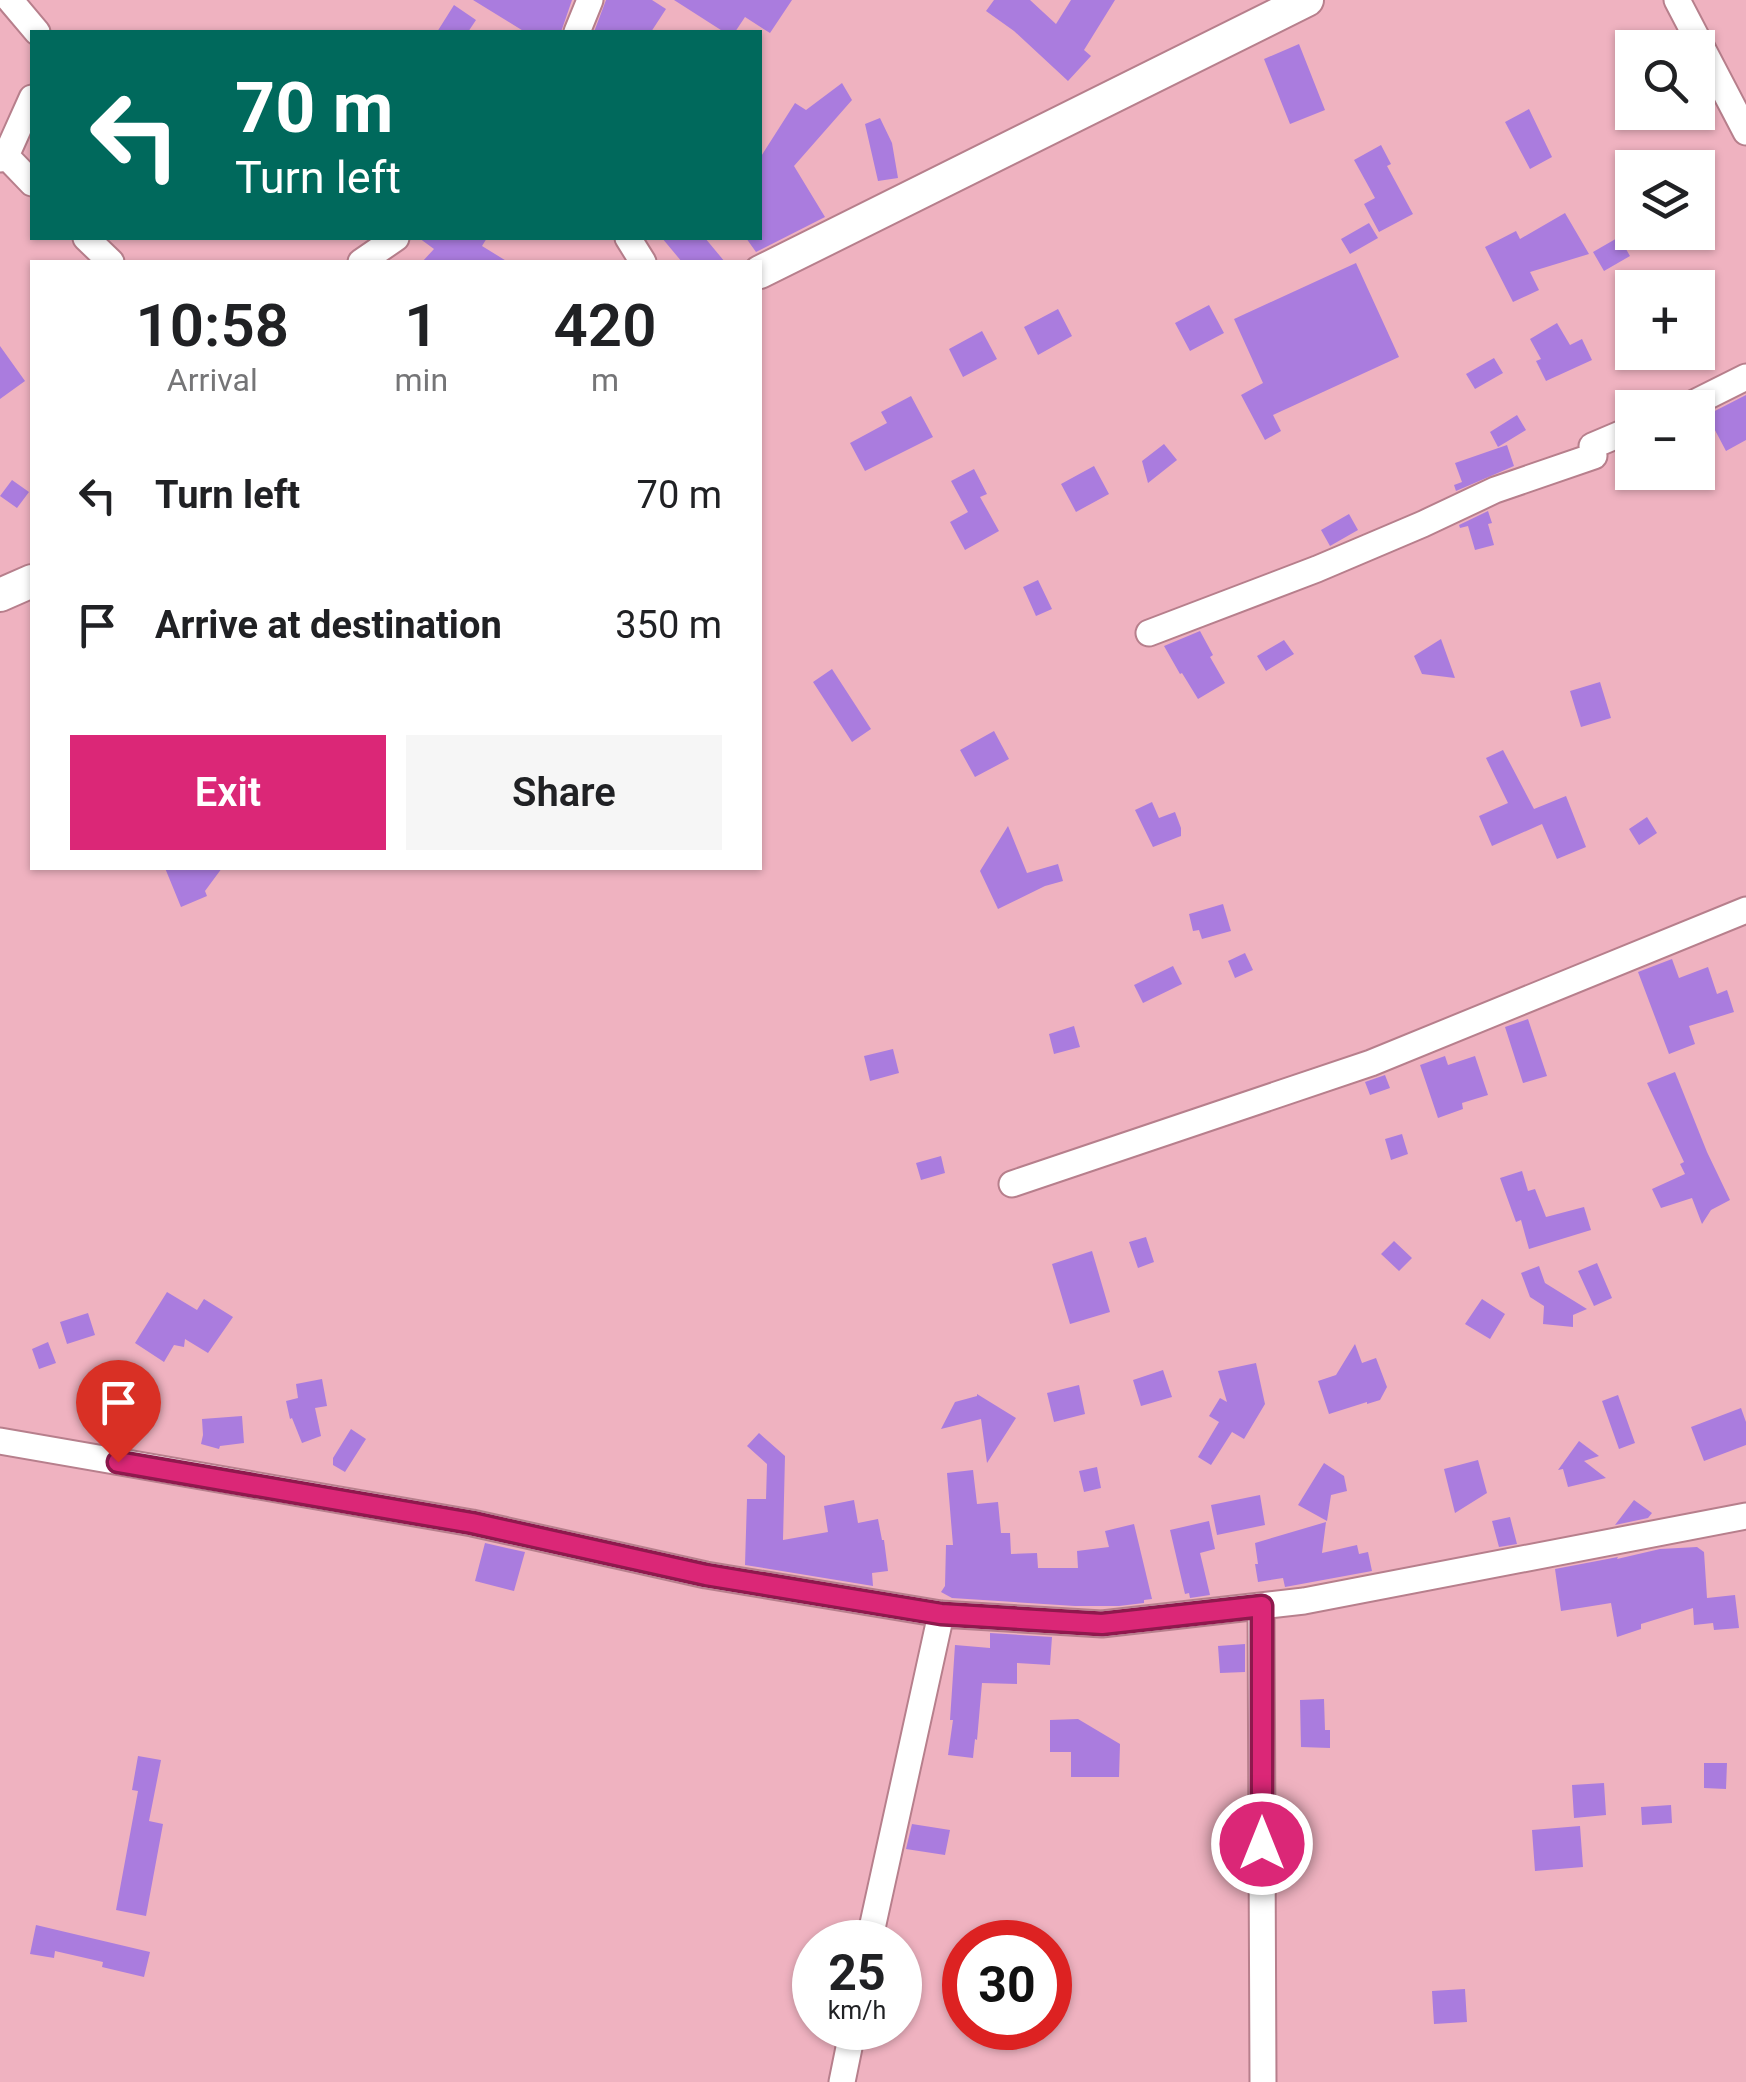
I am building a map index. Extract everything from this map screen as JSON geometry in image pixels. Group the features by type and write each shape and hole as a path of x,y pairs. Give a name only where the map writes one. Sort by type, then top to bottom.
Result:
{"street":[{"path":"10,0 35,30"},
{"path":"577,30 590,0"},
{"path":"762,271 1307,0"},
{"path":"1677,0 1746,132"},
{"path":"30,102 3,158 30,181"},
{"path":"88,240 109,260"},
{"path":"364,260 393,240"},
{"path":"1715,392 1746,377"},
{"path":"1149,634 1334,562 1495,490 1594,456 1592,446 1615,436"},
{"path":"0,594 30,582"},
{"path":"1012,1184 1371,1063 1746,910"},
{"path":"0,1441 472,1523 706,1575 941,1614 1102,1624 1304,1601 1746,1516"},
{"path":"1262,1606 1262,2082"},
{"path":"874,1920 941,1614"},
{"path":"842,2082 848,2050"}],"building":[{"path":"473,0 572,0 562,30 522,30"},
{"path":"606,0 652,0 666,9 652,30 595,30"},
{"path":"674,0 792,0 770,33 745,17 736,30 721,30"},
{"path":"994,0 1030,0 1056,24 1071,0 1115,0 1084,50 1091,56 1068,81 986,11"},
{"path":"454,5 476,20 469,30 438,30"},
{"path":"1299,44 1325,110 1290,124 1264,59"},
{"path":"842,83 852,100 794,166 825,217 756,252 747,240 762,240 762,155 795,103 806,110"},
{"path":"1529,109 1552,157 1530,169 1505,122"},
{"path":"880,118 892,143 898,178 878,181 865,124"},
{"path":"1381,145 1391,164 1387,166 1413,214 1379,232 1364,204 1375,198 1354,160"},
{"path":"1565,213 1589,254 1530,272 1539,290 1513,302 1485,247 1516,231 1520,239"},
{"path":"1369,223 1378,238 1350,254 1341,239"},
{"path":"1615,239 1615,250 1627,250 1630,256 1604,271 1593,252"},
{"path":"422,240 486,240 482,246 505,260 424,260 434,249"},
{"path":"664,240 707,240 723,260 680,260"},
{"path":"1356,263 1399,357 1273,415 1281,431 1265,440 1241,395 1263,383 1234,319"},
{"path":"1209,305 1224,333 1190,351 1175,323"},
{"path":"1058,309 1072,336 1038,355 1024,327"},
{"path":"1557,323 1570,345 1582,339 1592,360 1546,381 1536,361 1541,359 1530,339"},
{"path":"982,331 997,359 963,377 949,349"},
{"path":"0,346 25,381 0,399"},
{"path":"1494,358 1503,373 1475,389 1466,374"},
{"path":"1746,395 1746,440 1726,451 1715,430 1715,411"},
{"path":"911,396 933,437 865,471 850,443 887,423 881,412"},
{"path":"1517,415 1526,430 1498,447 1490,432"},
{"path":"1164,444 1177,460 1148,483 1142,461"},
{"path":"1507,445 1514,466 1456,491 1454,485 1462,482 1455,463"},
{"path":"1094,466 1109,494 1076,512 1061,484"},
{"path":"974,469 987,494 980,497 999,531 965,550 950,522 968,512 951,481"},
{"path":"12,480 29,492 17,508 0,496"},
{"path":"1488,511 1494,545 1475,550 1468,526 1459,525"},
{"path":"1349,514 1358,530 1330,546 1321,530"},
{"path":"1038,580 1052,609 1036,616 1023,587"},
{"path":"1200,631 1225,683 1198,699 1164,646"},
{"path":"1441,639 1455,678 1422,674 1414,656"},
{"path":"1284,640 1294,654 1266,671 1257,656"},
{"path":"832,669 871,729 852,742 813,682"},
{"path":"1600,682 1611,718 1581,727 1570,691"},
{"path":"994,731 1009,759 975,777 960,750"},
{"path":"1503,750 1534,809 1566,796 1586,847 1557,859 1542,824 1492,846 1479,816 1508,803 1486,758"},
{"path":"1152,802 1159,818 1175,812 1181,828 1181,836 1153,847 1135,810"},
{"path":"1647,817 1657,833 1639,845 1629,829"},
{"path":"1008,826 1027,873 1058,864 1063,881 998,909 980,871"},
{"path":"166,870 221,870 205,891 207,896 181,907"},
{"path":"1223,904 1231,931 1202,939 1199,930 1193,931 1189,914"},
{"path":"1245,953 1253,970 1235,978 1228,961"},
{"path":"1672,959 1679,978 1708,967 1717,994 1727,990 1734,1012 1689,1026 1695,1044 1669,1054 1638,972"},
{"path":"1173,966 1182,984 1143,1003 1134,985"},
{"path":"1528,1019 1547,1076 1523,1083 1505,1027"},
{"path":"1074,1026 1080,1047 1054,1054 1049,1034"},
{"path":"893,1049 899,1073 870,1081 864,1056"},
{"path":"1445,1056 1448,1065 1475,1056 1488,1095 1462,1103 1463,1109 1438,1118 1420,1065"},
{"path":"1675,1072 1730,1200 1711,1210 1702,1224 1692,1198 1661,1208 1652,1189 1685,1174 1680,1164 1684,1162 1647,1083"},
{"path":"1385,1075 1390,1088 1370,1095 1365,1082"},
{"path":"1402,1134 1408,1154 1391,1160 1385,1139"},
{"path":"941,1156 945,1173 921,1180 916,1163"},
{"path":"1522,1171 1528,1191 1535,1189 1546,1217 1584,1207 1591,1230 1529,1249 1521,1220 1516,1222 1500,1178"},
{"path":"1146,1237 1154,1262 1138,1268 1129,1242"},
{"path":"1394,1241 1412,1258 1399,1271 1381,1254"},
{"path":"1092,1251 1110,1312 1070,1324 1052,1264"},
{"path":"1597,1263 1612,1298 1594,1306 1578,1271"},
{"path":"1539,1266 1545,1283 1587,1309 1573,1315 1573,1327 1543,1324 1544,1306 1530,1297 1521,1273"},
{"path":"167,1292 197,1310 204,1299 233,1317 208,1353 185,1339 184,1347 174,1345 164,1362 135,1343"},
{"path":"1482,1299 1505,1314 1490,1339 1465,1324"},
{"path":"88,1313 95,1335 67,1344 60,1322"},
{"path":"48,1342 56,1363 39,1369 32,1349"},
{"path":"1355,1344 1362,1363 1376,1358 1387,1387 1380,1400 1329,1414 1318,1381 1336,1375"},
{"path":"1256,1363 1265,1404 1244,1439 1232,1432 1211,1465 1198,1457 1219,1422 1209,1416 1220,1398 1227,1402 1218,1371"},
{"path":"1163,1370 1172,1397 1141,1406 1133,1380"},
{"path":"322,1379 327,1406 315,1408 321,1436 302,1443 286,1401 298,1398 296,1384"},
{"path":"1079,1385 1085,1414 1054,1422 1047,1393"},
{"path":"977,1394 1016,1418 987,1463 981,1419 941,1429 955,1402"},
{"path":"1618,1395 1635,1443 1619,1449 1602,1401"},
{"path":"139,1404 141,1423 112,1425 110,1406"},
{"path":"1741,1408 1746,1422 1746,1445 1704,1461 1691,1427"},
{"path":"242,1416 244,1443 219,1449 201,1444 202,1419"},
{"path":"351,1429 366,1439 345,1472 333,1465 333,1458"},
{"path":"759,1433 785,1456 783,1540 828,1532 824,1506 854,1500 858,1523 878,1519 884,1540 888,1571 872,1573 873,1586 745,1565 747,1499 766,1499 767,1464 747,1446"},
{"path":"1579,1441 1599,1456 1584,1461 1606,1478 1568,1487 1563,1469 1558,1470"},
{"path":"1478,1460 1487,1493 1455,1513 1444,1469"},
{"path":"1324,1463 1344,1476 1347,1491 1331,1495 1327,1521 1298,1505"},
{"path":"1097,1467 1101,1488 1084,1492 1079,1471"},
{"path":"973,1470 977,1504 998,1502 1001,1533 1010,1533 1011,1554 1037,1553 1038,1568 1078,1568 1077,1551 1109,1547 1105,1531 1134,1524 1152,1599 1119,1606 1075,1606 952,1598 941,1592 945,1586 946,1545 953,1545 947,1473"},
{"path":"1260,1495 1265,1525 1217,1535 1211,1505"},
{"path":"1634,1500 1652,1513 1648,1518 1615,1525"},
{"path":"1510,1517 1517,1544 1499,1547 1492,1521"},
{"path":"1209,1521 1215,1549 1200,1553 1210,1595 1190,1598 1189,1593 1185,1594 1170,1530"},
{"path":"1326,1522 1322,1553 1357,1545 1359,1554 1368,1552 1372,1571 1285,1587 1283,1578 1258,1582 1255,1543"},
{"path":"485,1543 525,1552 514,1591 475,1581"},
{"path":"1697,1547 1704,1552 1707,1598 1735,1595 1739,1628 1714,1630 1713,1623 1694,1625 1693,1608 1641,1624 1641,1629 1617,1637 1611,1603 1561,1611 1555,1569 1660,1549"},
{"path":"990,1633 1052,1637 1050,1665 1017,1663 1017,1684 982,1683 973,1758 948,1755 955,1645 990,1648"},
{"path":"1245,1644 1245,1672 1220,1673 1218,1646"},
{"path":"1324,1699 1330,1748 1301,1747 1300,1700"},
{"path":"1078,1719 1120,1744 1119,1777 1071,1777 1071,1752 1050,1752 1050,1720"},
{"path":"138,1756 161,1760 149,1821 163,1824 146,1916 116,1910 138,1791 132,1790"},
{"path":"1704,1763 1727,1763 1726,1789 1704,1788"},
{"path":"1604,1783 1606,1815 1574,1818 1572,1785"},
{"path":"1671,1805 1672,1823 1642,1825 1641,1807"},
{"path":"912,1824 950,1830 945,1855 906,1849"},
{"path":"1580,1826 1583,1867 1535,1871 1532,1830"},
{"path":"36,1925 150,1952 144,1977 55,1951 54,1958 30,1954"},
{"path":"1465,1989 1467,2022 1434,2024 1432,1991"}],"route":[{"path":"118,1462 472,1523 706,1575 941,1614 1102,1624 1262,1606 1262,1844"}]}
